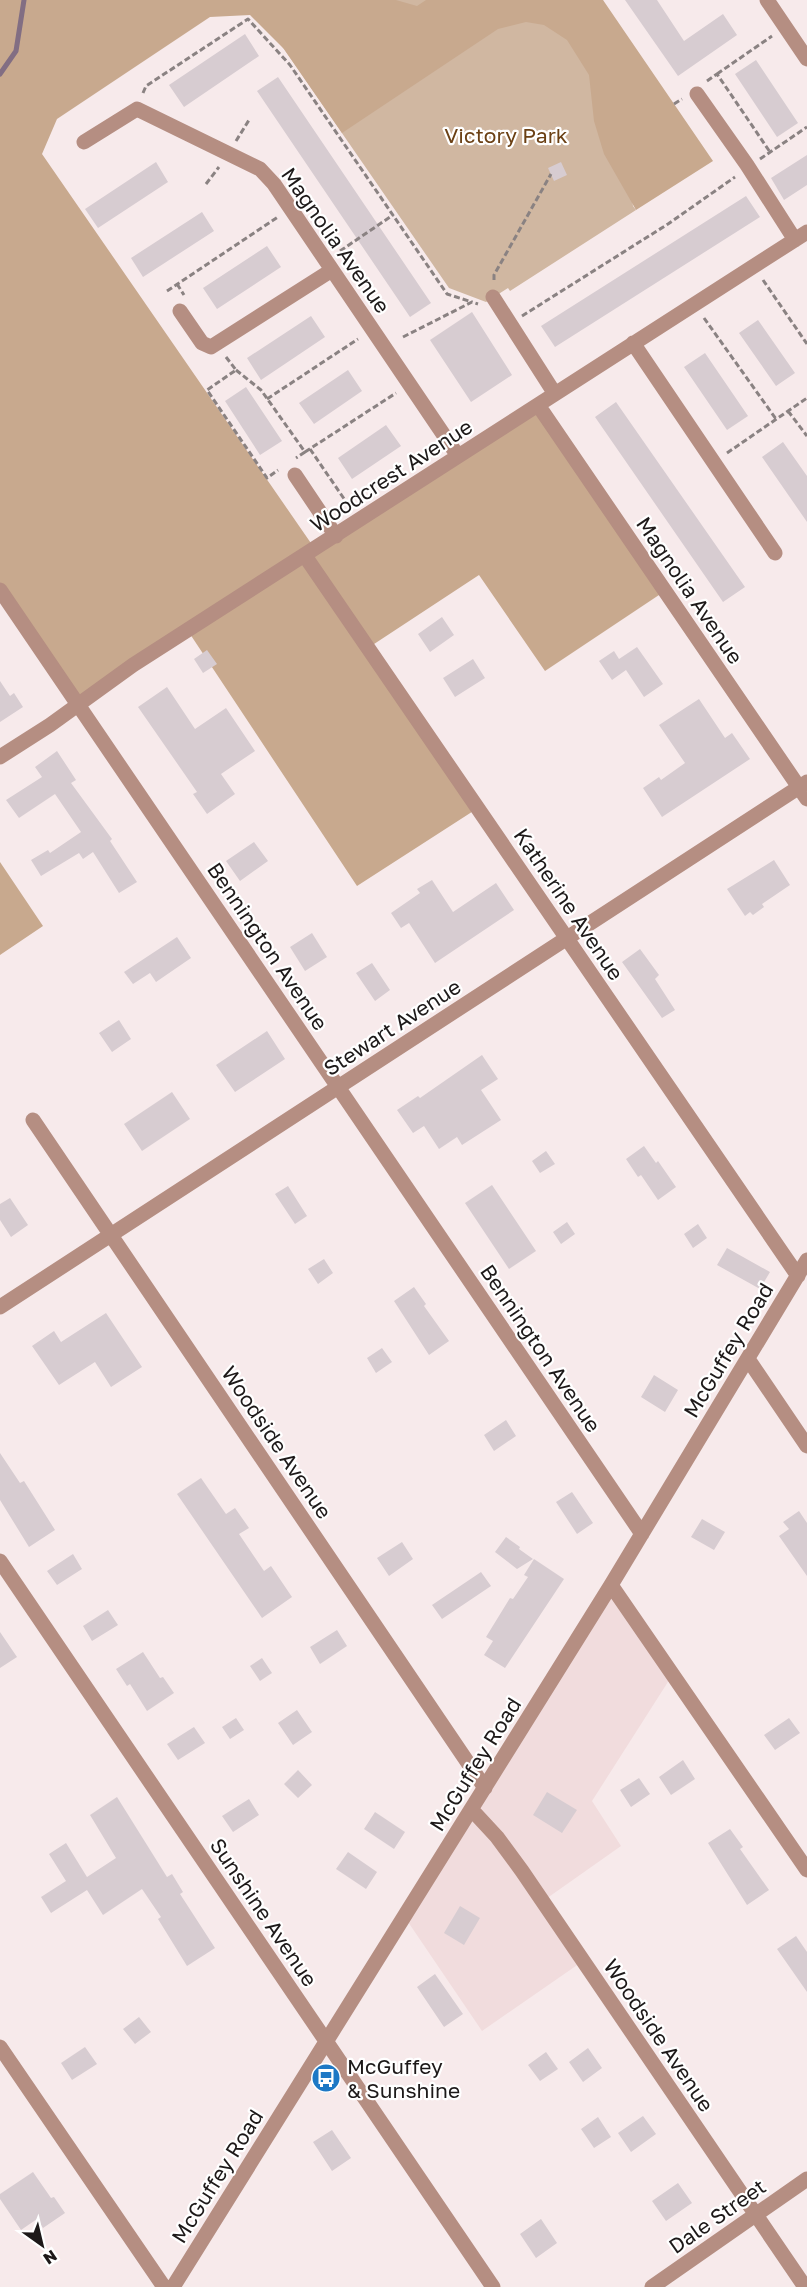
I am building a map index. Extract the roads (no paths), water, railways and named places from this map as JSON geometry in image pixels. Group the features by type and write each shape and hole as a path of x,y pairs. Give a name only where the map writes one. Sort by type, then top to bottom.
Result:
{"street":[{"path":"767,0 807,59"},
{"path":"697,94 748,168 801,236"},
{"name":"Magnolia Avenue","path":"84,142 136,109 260,169 274,184 458,456"},
{"name":"Woodcrest Avenue","path":"0,757 133,665 801,236"},
{"path":"180,312 202,343 211,347 329,265"},
{"path":"489,302 511,323 555,394"},
{"path":"633,344 775,553"},
{"name":"Magnolia Avenue","path":"538,405 804,789"},
{"path":"291,470 336,536"},
{"name":"Katherine Avenue","path":"305,556 798,1276"},
{"name":"Bennington Avenue","path":"0,590 642,1534"},
{"name":"Stewart Avenue","path":"0,1307 567,939 804,789"},
{"name":"Woodside Avenue","path":"33,1120 485,1788"},
{"name":"McGuffey Road","path":"172,2287 472,1810 807,1260"},
{"path":"748,1359 807,1446"},
{"name":"Sunshine Avenue","path":"0,1561 493,2287"},
{"path":"611,1585 807,1870"},
{"name":"Woodside Avenue","path":"472,1810 497,1837 522,1871 806,2287"},
{"path":"0,2047 164,2287"},
{"name":"Dale Street","path":"652,2287 807,2179"}],"waterway":[{"path":"0,74 16,51 24,0"}],"place":[{"name":"McGuffey & Sunshine","path":"326,2078"}],"park label":[{"name":"Victory Park","path":"506,135"}]}
